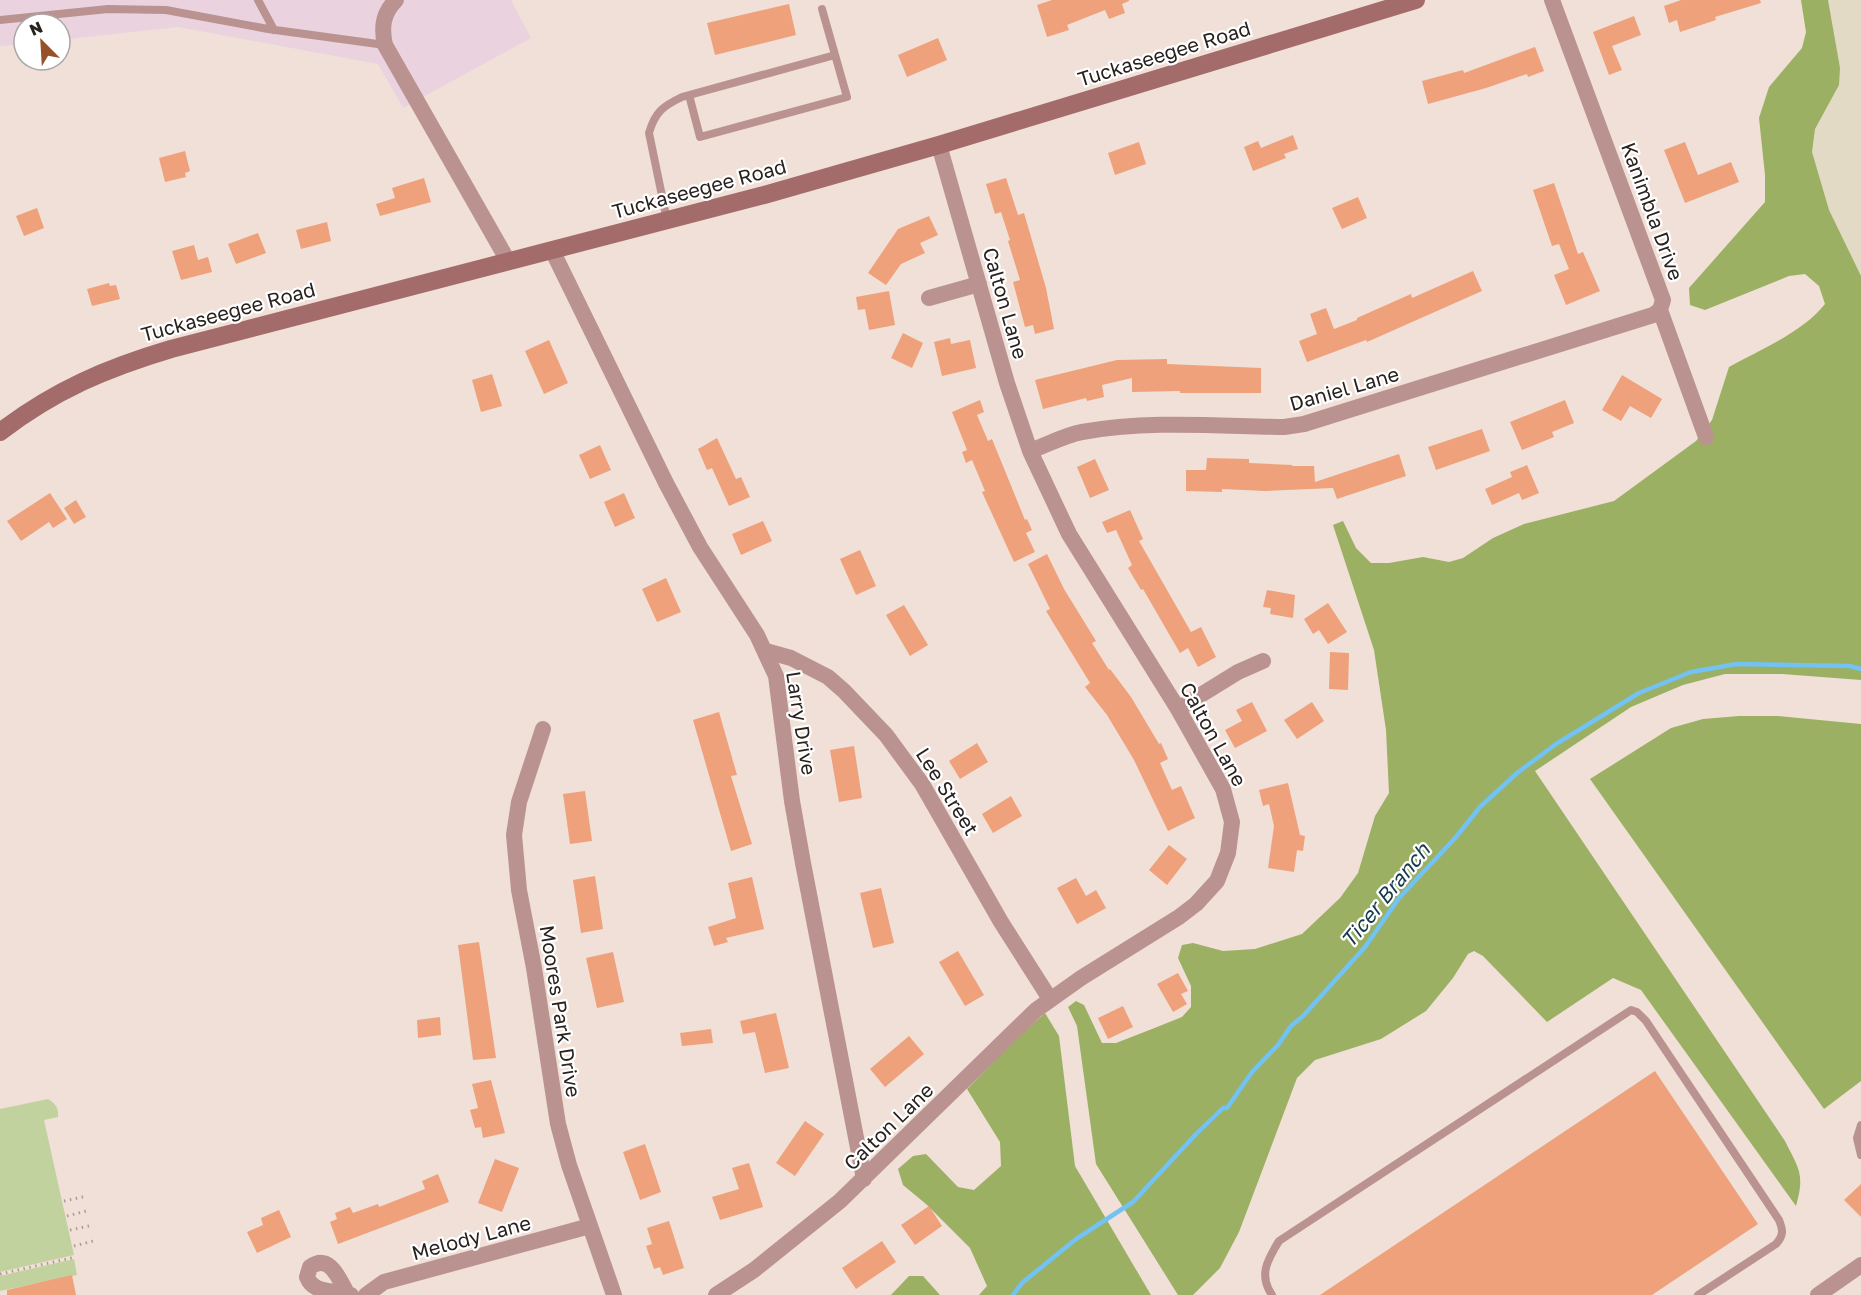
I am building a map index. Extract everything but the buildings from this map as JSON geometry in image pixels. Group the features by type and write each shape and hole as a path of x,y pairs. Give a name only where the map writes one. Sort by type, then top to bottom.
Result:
{"street":[{"path":"396,0 384,18 382,31 385,45 508,261"},
{"name":"Tuckaseegee Road","path":"0,432 57,394 97,373 171,348 764,195 939,145 1416,0"},
{"name":"Kanimbla Drive","path":"1552,0 1659,290 1662,300 1660,310 1706,437"},
{"name":"Calton Lane","path":"716,1295 806,1231 864,1179 1024,1021 1050,999 1197,904 1217,881 1228,853 1232,822 1227,800 1206,756 1069,534 1030,451 1007,383 939,145"},
{"name":"Larry Drive","path":"552,250 666,483 700,547 766,651 776,676 792,801 864,1179"},
{"path":"929,298 979,284"},
{"name":"Daniel Lane","path":"1030,451 1079,433 1106,429 1156,425 1284,427 1304,424 1653,315 1660,310"},
{"name":"Lee Street","path":"766,651 791,658 828,677 886,735 922,784 1001,922 1050,999"},
{"path":"1178,709 1238,672 1263,661"},
{"name":"Moores Park Drive","path":"543,729 519,802 514,835 515,857 558,1124 569,1166 614,1295"},
{"name":"Melody Lane","path":"366,1295 384,1282 590,1226"},
{"path":"1818,1295 1861,1265"}],"lane":[{"path":"85,0 88,11"},
{"path":"258,0 274,30"},
{"path":"0,20 108,9 166,10 274,30 385,45"},
{"path":"689,95 700,137 847,97 822,9"},
{"path":"667,220 649,133 652,121 664,106 689,95 835,55"},
{"path":"1272,1295 1267,1288 1264,1276 1267,1261 1279,1241 1631,1010 1637,1012 1646,1021 1779,1220 1783,1230 1782,1237 1776,1244 1698,1295"},
{"path":"1861,1125 1857,1138 1861,1155"}],"path":[{"path":"64,1201 87,1196"},
{"path":"67,1216 90,1210"},
{"path":"70,1230 93,1225"},
{"path":"74,1246 97,1240"},
{"path":"0,1274 76,1257"}],"shaded area":[{"path":"0,0 511,0 531,38 403,108 378,64 178,27 72,39 72,12 12,12 12,45 0,46"},
{"path":"1816,0 1861,0 1861,319 1766,110 1831,86"}],"green space":[{"path":"1801,0 1828,0 1840,68 1839,85 1815,129 1812,152 1829,210 1861,276 1861,680 1782,674 1725,674 1683,685 1631,707 1535,771 1785,1141 1799,1172 1800,1186 1796,1206 1641,990 1613,978 1547,1022 1483,956 1474,951 1468,954 1453,978 1426,1011 1381,1039 1315,1060 1297,1078 1239,1232 1220,1268 1193,1295 1178,1295 1096,1164 1077,1026 1068,1007 1076,1001 1084,1005 1102,1043 1116,1043 1182,1017 1191,1007 1191,986 1178,958 1182,945 1193,943 1223,951 1255,949 1302,934 1340,898 1358,873 1375,816 1389,793 1386,730 1374,650 1333,525 1343,521 1356,548 1371,563 1389,563 1423,557 1449,562 1463,558 1493,538 1524,524 1614,501 1696,441 1712,420 1729,367 1793,332 1825,304 1819,286 1805,274 1789,276 1705,310 1690,305 1689,288 1765,202 1765,175 1759,118 1769,87 1802,48 1806,32"},
{"path":"1777,716 1861,724 1861,1081 1824,1109 1590,779 1671,728 1703,719"},
{"path":"1045,1013 1059,1036 1075,1166 1151,1295 979,1295 987,1286 970,1248 926,1204 903,1185 898,1169 913,1156 926,1154 958,1187 974,1190 1001,1166 1000,1142 967,1089"},
{"path":"48,1099 55,1104 58,1111 58,1117 44,1120 74,1255 0,1272 0,1109"},
{"path":"74,1259 77,1275 0,1291 0,1276"},
{"path":"909,1276 923,1276 940,1295 891,1295"}],"waterway":[{"name":"Ticer Branch","path":"1013,1295 1022,1283 1076,1239 1133,1202 1196,1134 1223,1108 1227,1108 1252,1072 1278,1045 1291,1026 1303,1016 1365,947 1399,898 1456,837 1480,807 1517,773 1556,744 1639,693 1691,672 1737,664 1850,666 1861,669"}]}
